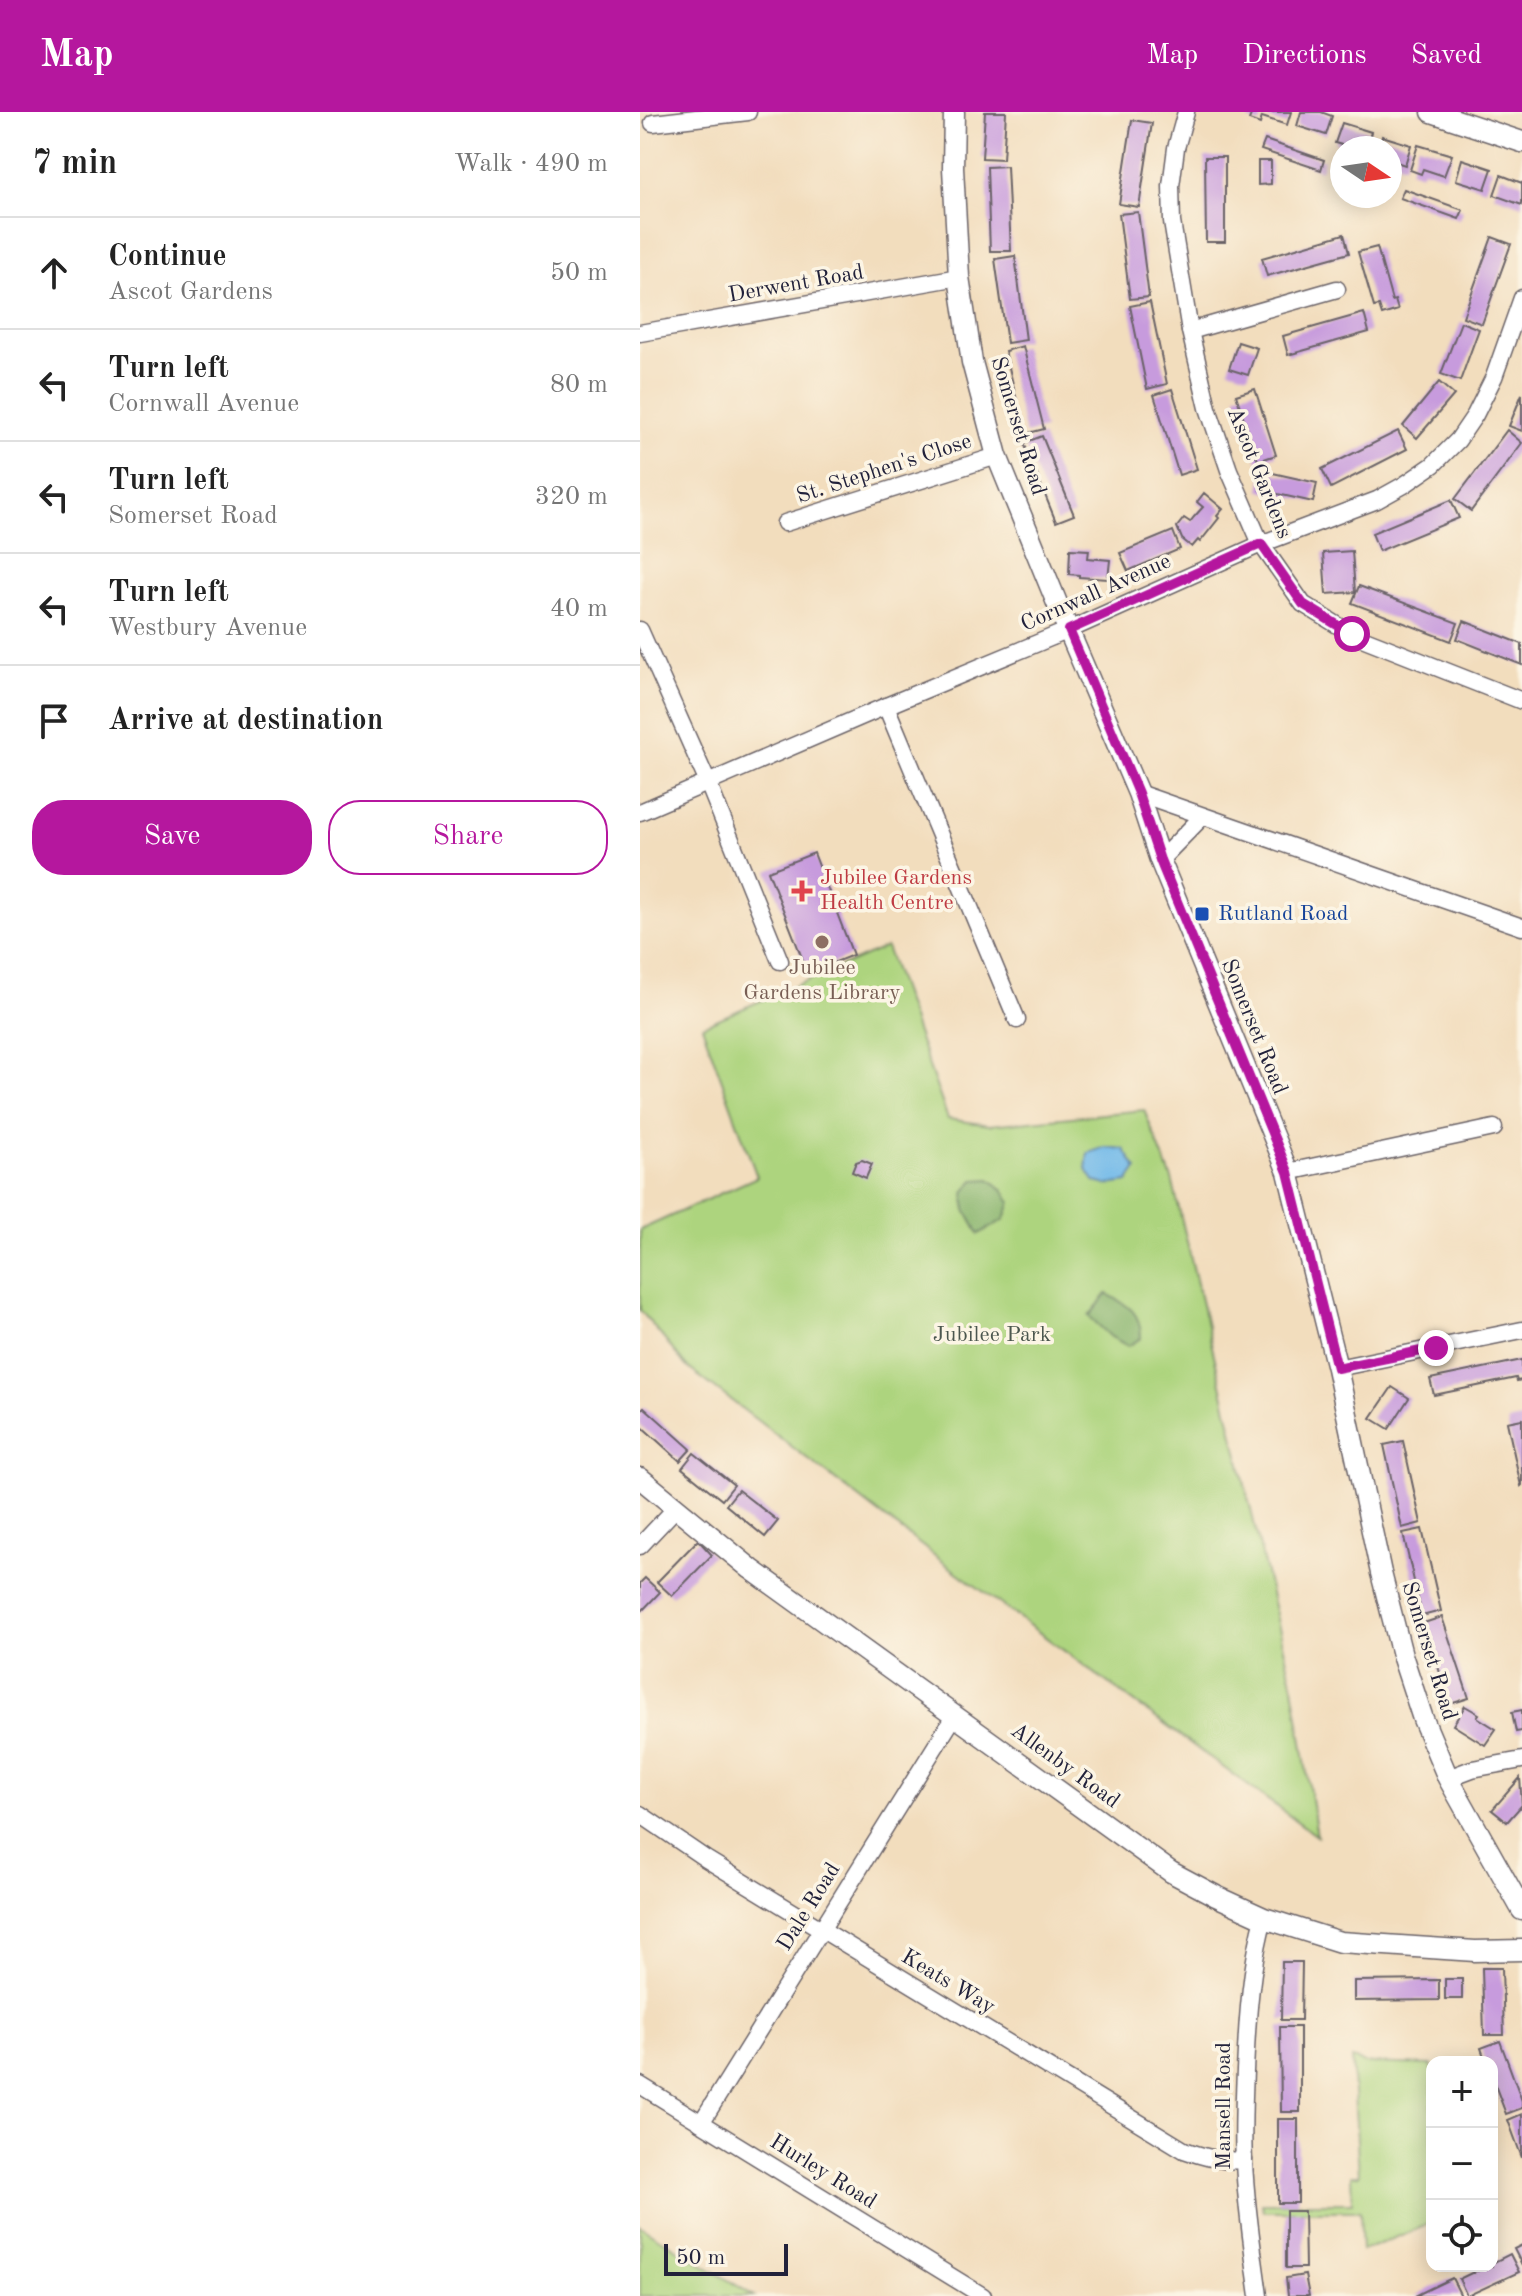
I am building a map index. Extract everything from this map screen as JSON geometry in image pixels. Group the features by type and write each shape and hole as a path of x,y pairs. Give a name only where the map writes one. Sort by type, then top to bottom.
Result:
{"street":[{"path":"653,123 748,112"},
{"name":"Somerset Road","path":"954,112 953,168 959,277 972,362 997,456 1138,793 1160,860 1288,1172 1337,1368 1402,1655 1423,1719 1448,1778 1522,1910"},
{"name":"Ascot Gardens","path":"1186,112 1176,148 1171,186 1172,222 1190,331 1208,408 1229,470 1261,544 1303,604 1352,634 1522,701"},
{"path":"1432,112 1522,142"},
{"name":"Derwent Road","path":"640,333 959,277"},
{"path":"1190,331 1337,289"},
{"name":"Cornwall Avenue","path":"640,812 1069,630 1261,544 1377,500 1404,485 1433,465 1458,440 1475,415 1494,377 1522,298"},
{"name":"St. Stephen's Close","path":"785,523 997,456"},
{"path":"640,630 708,783 780,961"},
{"path":"886,706 1017,1020"},
{"path":"1138,793 1522,927"},
{"path":"1160,860 1202,817"},
{"path":"1288,1172 1494,1128"},
{"path":"1337,1368 1522,1330"},
{"name":"Allenby Road","path":"640,1478 751,1569 1171,1872 1264,1918 1340,1942 1475,1951 1522,1950"},
{"path":"640,1546 675,1509"},
{"name":"Dale Road","path":"701,2123 955,1715"},
{"path":"1448,1778 1472,1769 1522,1760"},
{"name":"Keats Way","path":"640,1814 706,1859 1184,2150 1210,2159 1229,2162 1244,2160"},
{"name":"Mansell Road","path":"1259,2296 1247,2208 1244,2090 1247,2017 1257,1942 1264,1918"},
{"name":"Hurley Road","path":"640,2085 983,2296"}],"green space":[{"name":"Jubilee Park","path":"886,947 948,1119 989,1125 1144,1110 1172,1179 1293,1686 1317,1836 947,1565 686,1366 640,1310 640,1230 757,1177 702,1026"},
{"path":"990,1179 1011,1202 1005,1219 979,1234 966,1210 964,1192 974,1180"},
{"path":"1107,1294 1127,1306 1139,1322 1141,1338 1128,1346 1111,1337 1089,1316"},
{"path":"1352,2059 1365,2063 1426,2065 1426,2225 1362,2251 1360,2211 1263,2211 1262,2203 1352,2203 1351,2175 1359,2175"},
{"path":"640,2226 754,2296 640,2296"}],"water":[{"path":"1105,1147 1124,1149 1137,1169 1128,1182 1108,1185 1095,1182 1086,1169 1088,1153"}],"building":[{"path":"985,112 1006,112 1003,159 982,158"},
{"path":"1252,112 1291,112 1287,125 1262,117 1260,124 1249,120"},
{"path":"1301,112 1321,112 1332,116 1326,135 1297,126"},
{"path":"1132,120 1152,123 1139,207 1119,204"},
{"path":"1342,123 1371,132 1370,136 1337,136"},
{"path":"1265,140 1324,160 1321,170 1261,150"},
{"path":"1402,142 1411,145 1405,165 1402,164"},
{"path":"1418,145 1452,155 1444,176 1423,169 1421,174 1410,170"},
{"path":"1205,157 1225,157 1225,242 1206,242"},
{"path":"1462,159 1492,169 1485,189 1456,180"},
{"path":"1258,161 1271,161 1271,184 1258,185"},
{"path":"1007,166 1011,251 990,251 987,167"},
{"path":"1501,175 1522,183 1522,205 1494,195"},
{"path":"1404,189 1463,210 1459,219 1402,199"},
{"path":"1138,212 1149,297 1130,299 1119,214"},
{"path":"1344,234 1349,253 1267,276 1262,258"},
{"path":"1492,237 1511,244 1482,324 1463,317"},
{"path":"1377,247 1392,301 1395,300 1398,310 1382,315 1379,306 1374,307 1358,252"},
{"path":"1015,256 1026,340 1007,343 995,259"},
{"path":"1150,302 1167,384 1147,389 1130,306"},
{"path":"1364,313 1369,332 1288,355 1283,336"},
{"path":"1461,322 1479,329 1460,381 1441,374"},
{"path":"1238,342 1257,348 1248,375 1229,369"},
{"path":"1023,346 1044,429 1025,434 1005,351"},
{"path":"1439,382 1454,395 1417,438 1403,426"},
{"path":"1172,389 1197,469 1179,475 1154,395"},
{"path":"1255,389 1276,455 1258,461 1236,395"},
{"path":"1522,394 1522,431 1509,426"},
{"path":"1507,430 1522,443 1471,511 1455,499"},
{"path":"1398,431 1407,449 1331,488 1322,469"},
{"path":"1042,436 1074,515 1056,522 1024,443"},
{"path":"1264,471 1317,483 1313,502 1260,490"},
{"path":"1204,493 1223,509 1200,542 1198,540 1192,547 1182,539 1177,527 1184,518 1190,522 1203,507 1197,502"},
{"path":"1451,500 1459,518 1379,551 1372,533"},
{"path":"1173,531 1180,549 1128,571 1120,553"},
{"path":"1070,549 1089,550 1088,558 1110,560 1108,579 1069,574"},
{"path":"1352,551 1355,592 1326,594 1323,553"},
{"path":"1359,586 1458,623 1451,641 1352,603"},
{"path":"1464,621 1522,644 1522,665 1457,639"},
{"path":"814,853 853,955 808,973 768,871"},
{"path":"862,1160 872,1164 866,1178 852,1172 856,1162"},
{"path":"1522,1360 1522,1380 1517,1381 1516,1378 1434,1395 1430,1379"},
{"path":"1392,1387 1409,1398 1389,1429 1371,1418"},
{"path":"644,1407 691,1449 680,1461 640,1425 640,1411"},
{"path":"1522,1419 1522,1485 1521,1486 1507,1422"},
{"path":"1403,1441 1421,1523 1402,1528 1384,1445"},
{"path":"694,1453 734,1485 722,1500 682,1468"},
{"path":"738,1490 778,1521 765,1537 726,1505"},
{"path":"1422,1529 1441,1611 1422,1616 1403,1533"},
{"path":"698,1540 712,1555 672,1596 657,1582"},
{"path":"645,1578 660,1592 640,1613 640,1583"},
{"path":"1442,1617 1469,1698 1450,1704 1424,1623"},
{"path":"1465,1706 1496,1729 1485,1745 1453,1725"},
{"path":"1522,1710 1522,1731 1516,1732 1512,1712"},
{"path":"1520,1778 1522,1805 1507,1822 1492,1810"},
{"path":"1282,1962 1302,1962 1301,2020 1281,2020"},
{"path":"1482,1968 1502,1968 1504,2035 1484,2035"},
{"path":"1445,1979 1462,1979 1462,1999 1445,1999"},
{"path":"1439,1980 1439,2000 1354,2001 1354,1981"},
{"path":"1280,2027 1300,2027 1300,2112 1281,2112"},
{"path":"1500,2041 1522,2108 1506,2114 1498,2093 1498,2056 1484,2056 1481,2048"},
{"path":"1522,2114 1522,2158 1508,2120"},
{"path":"1278,2119 1298,2119 1298,2203 1278,2203"},
{"path":"1286,2211 1304,2211 1305,2268 1286,2268"},
{"path":"1522,2245 1522,2265 1514,2249"},
{"path":"1510,2254 1519,2272 1467,2296 1459,2279 1474,2272 1498,2272 1498,2260"},
{"path":"1305,2275 1309,2296 1288,2296 1286,2278"},
{"path":"1452,2278 1461,2296 1415,2296 1427,2290"}],"place":[{"name":"Jubilee Gardens Health Centre","path":"802,891"},
{"name":"Rutland Road","path":"1202,914"},
{"name":"Jubilee Gardens Library","path":"822,942"}],"route":[{"path":"1352,634 1303,604 1261,544 1069,630 1138,793 1160,860 1288,1172 1337,1368 1436,1348"}]}
